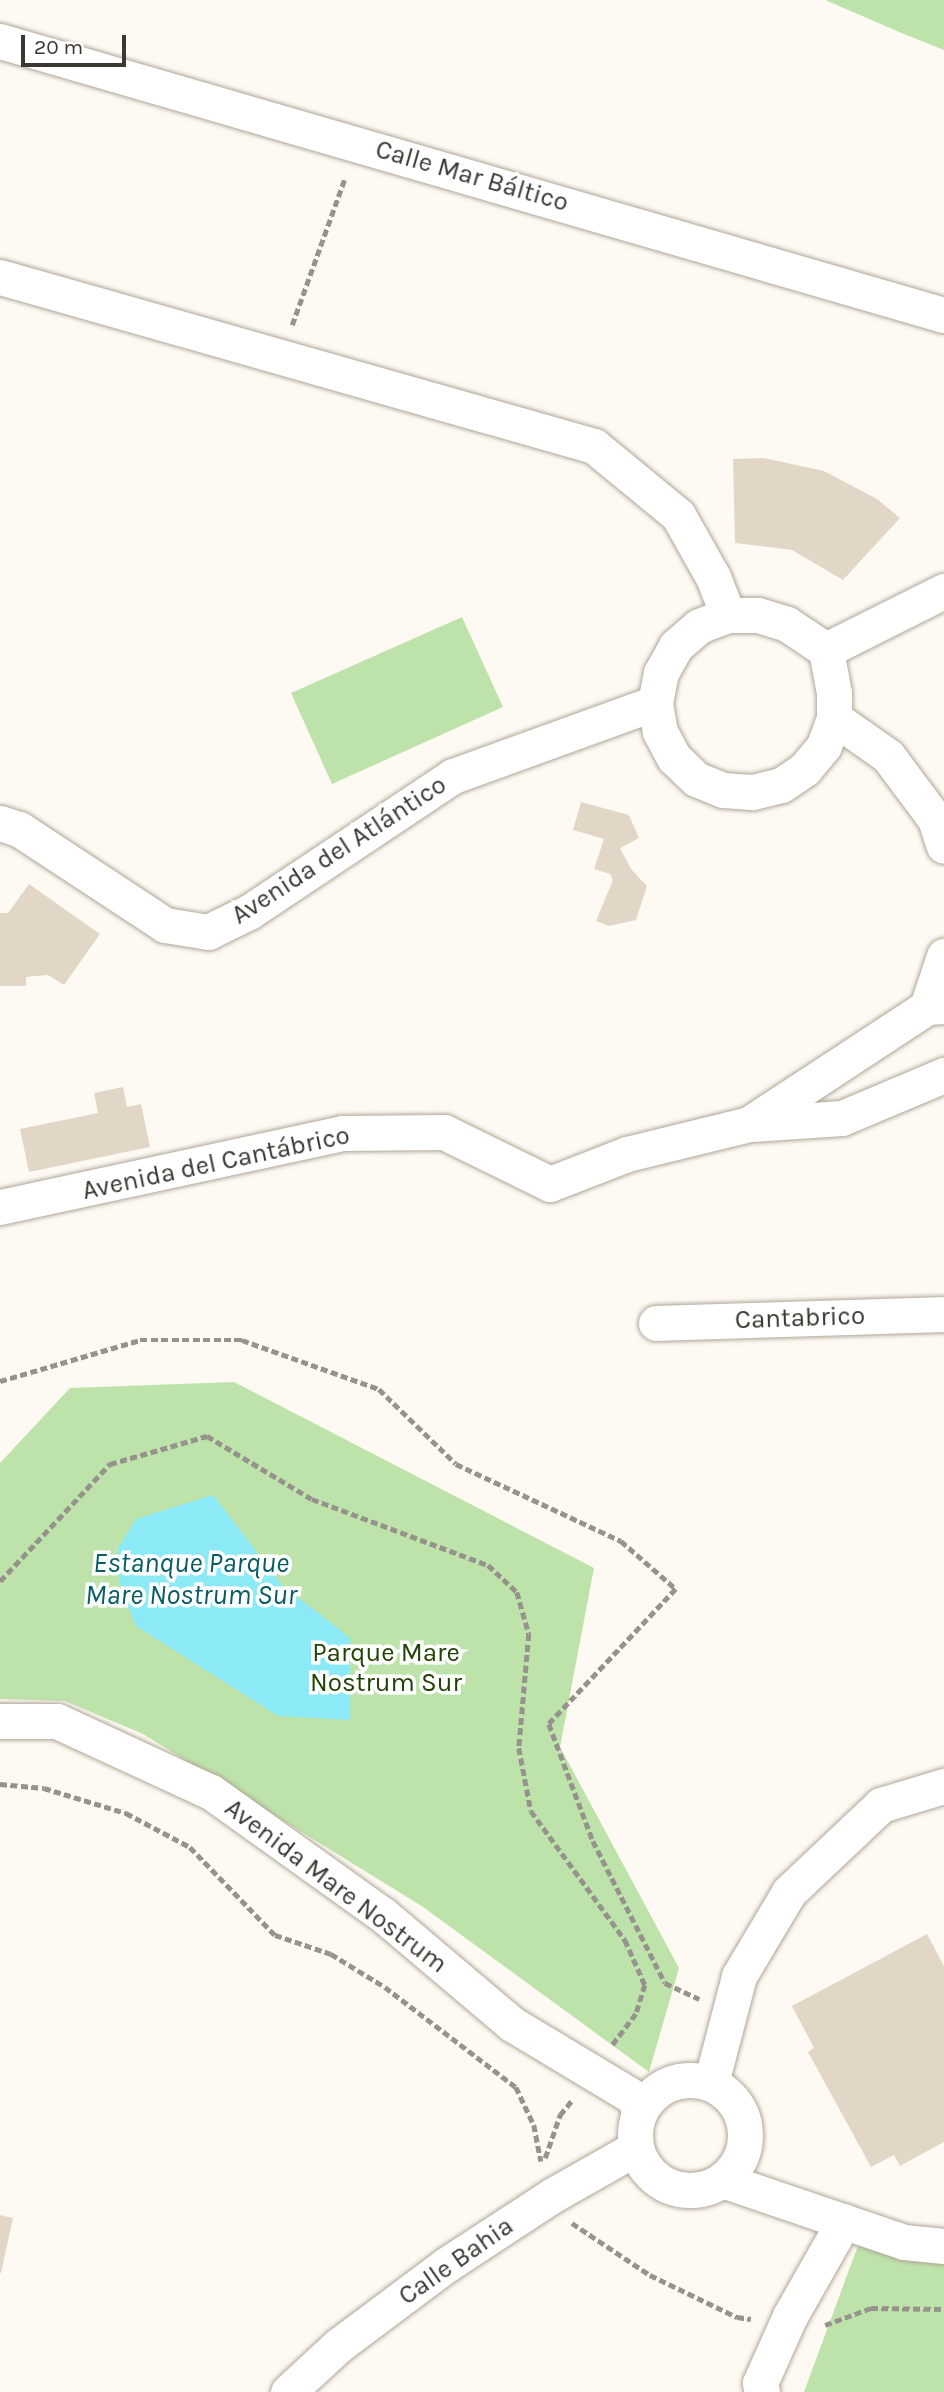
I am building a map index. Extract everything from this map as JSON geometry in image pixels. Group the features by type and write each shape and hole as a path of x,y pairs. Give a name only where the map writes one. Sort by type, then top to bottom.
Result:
{"street":[{"name":"Calle Mar Báltico","path":"0,41 944,315"},
{"path":"0,277 594,446 678,515 713,577 728,615"},
{"path":"826,649 944,591"},
{"path":"728,615 758,615 787,624 826,649 834,693 834,718 824,746 806,769 781,785 752,792 723,790 696,779 674,758 660,733 655,703 660,673 676,646 699,626 728,615"},
{"name":"Avenida del Atlántico","path":"0,823 19,829 165,925 208,932 249,912 453,776 655,703"},
{"path":"834,718 888,756 935,819 944,846"},
{"path":"935,1007 944,956"},
{"name":"Avenida del Cantábrico","path":"749,1124 935,1007"},
{"name":"Avenida del Cantábrico","path":"0,1207 342,1133 444,1132 551,1184 627,1154 749,1124 842,1118 944,1075"},
{"name":"Cantabrico","path":"656,1323 944,1314"},
{"name":"Avenida Mare Nostrum","path":"0,1721 57,1721 211,1792 383,1915 512,2024 635,2098 639,2113"},
{"path":"711,2083 739,1976 789,1892 881,1805 944,1786"},
{"path":"686,2080 711,2083 737,2105 746,2137 734,2169 722,2180 688,2190 670,2186 655,2178 636,2148 639,2113 662,2088 686,2080"},
{"name":"Calle Bahia","path":"288,2392 339,2345 446,2265 547,2180 636,2148"},
{"path":"722,2180 904,2242 944,2246"},
{"path":"762,2392 760,2383 786,2324 844,2221"}],"path":[{"path":"281,355 346,176"},
{"path":"0,1381 140,1340 242,1340 379,1389 456,1464 621,1541 676,1589 549,1724 593,1842 665,1983 728,2013"},
{"path":"0,1581 110,1464 206,1436 312,1499 488,1564 517,1592 529,1634 519,1748 531,1811 625,1940 645,1985 636,2014 560,2115 547,2180"},
{"path":"0,1784 44,1788 126,1813 190,1847 275,1936 331,1954 385,1987 516,2087 534,2125 547,2180 568,2221 650,2274 737,2317 816,2328 871,2308 944,2309"}],"green space":[{"path":"825,0 944,0 944,50 904,34"},
{"path":"462,617 503,707 332,784 291,693"},
{"name":"Parque Mare Nostrum Sur","path":"234,1382 594,1568 560,1747 679,1968 649,2072 423,1907 143,1734 65,1701 0,1699 0,1463 70,1388"},
{"path":"860,2240 944,2257 944,2392 804,2392"}],"water":[{"name":"Estanque Parque Mare Nostrum Sur","path":"213,1495 282,1585 350,1638 350,1720 278,1716 136,1626 120,1586 117,1550 136,1519"}],"building":[{"path":"764,458 824,471 877,499 900,518 843,580 792,550 735,543 733,459"},
{"path":"581,802 629,815 639,838 620,848 631,869 647,886 636,920 609,926 596,921 613,880 610,874 594,869 604,839 573,830"},
{"path":"29,884 100,934 64,985 48,975 26,977 26,986 0,986 0,913 8,913"},
{"path":"123,1087 127,1107 141,1104 150,1147 29,1172 20,1129 98,1113 94,1093"},
{"path":"927,1934 944,1966 944,2142 900,2166 894,2155 871,2167 808,2052 814,2048 792,2006"},
{"path":"0,2215 13,2218 1,2273 0,2273"}]}
